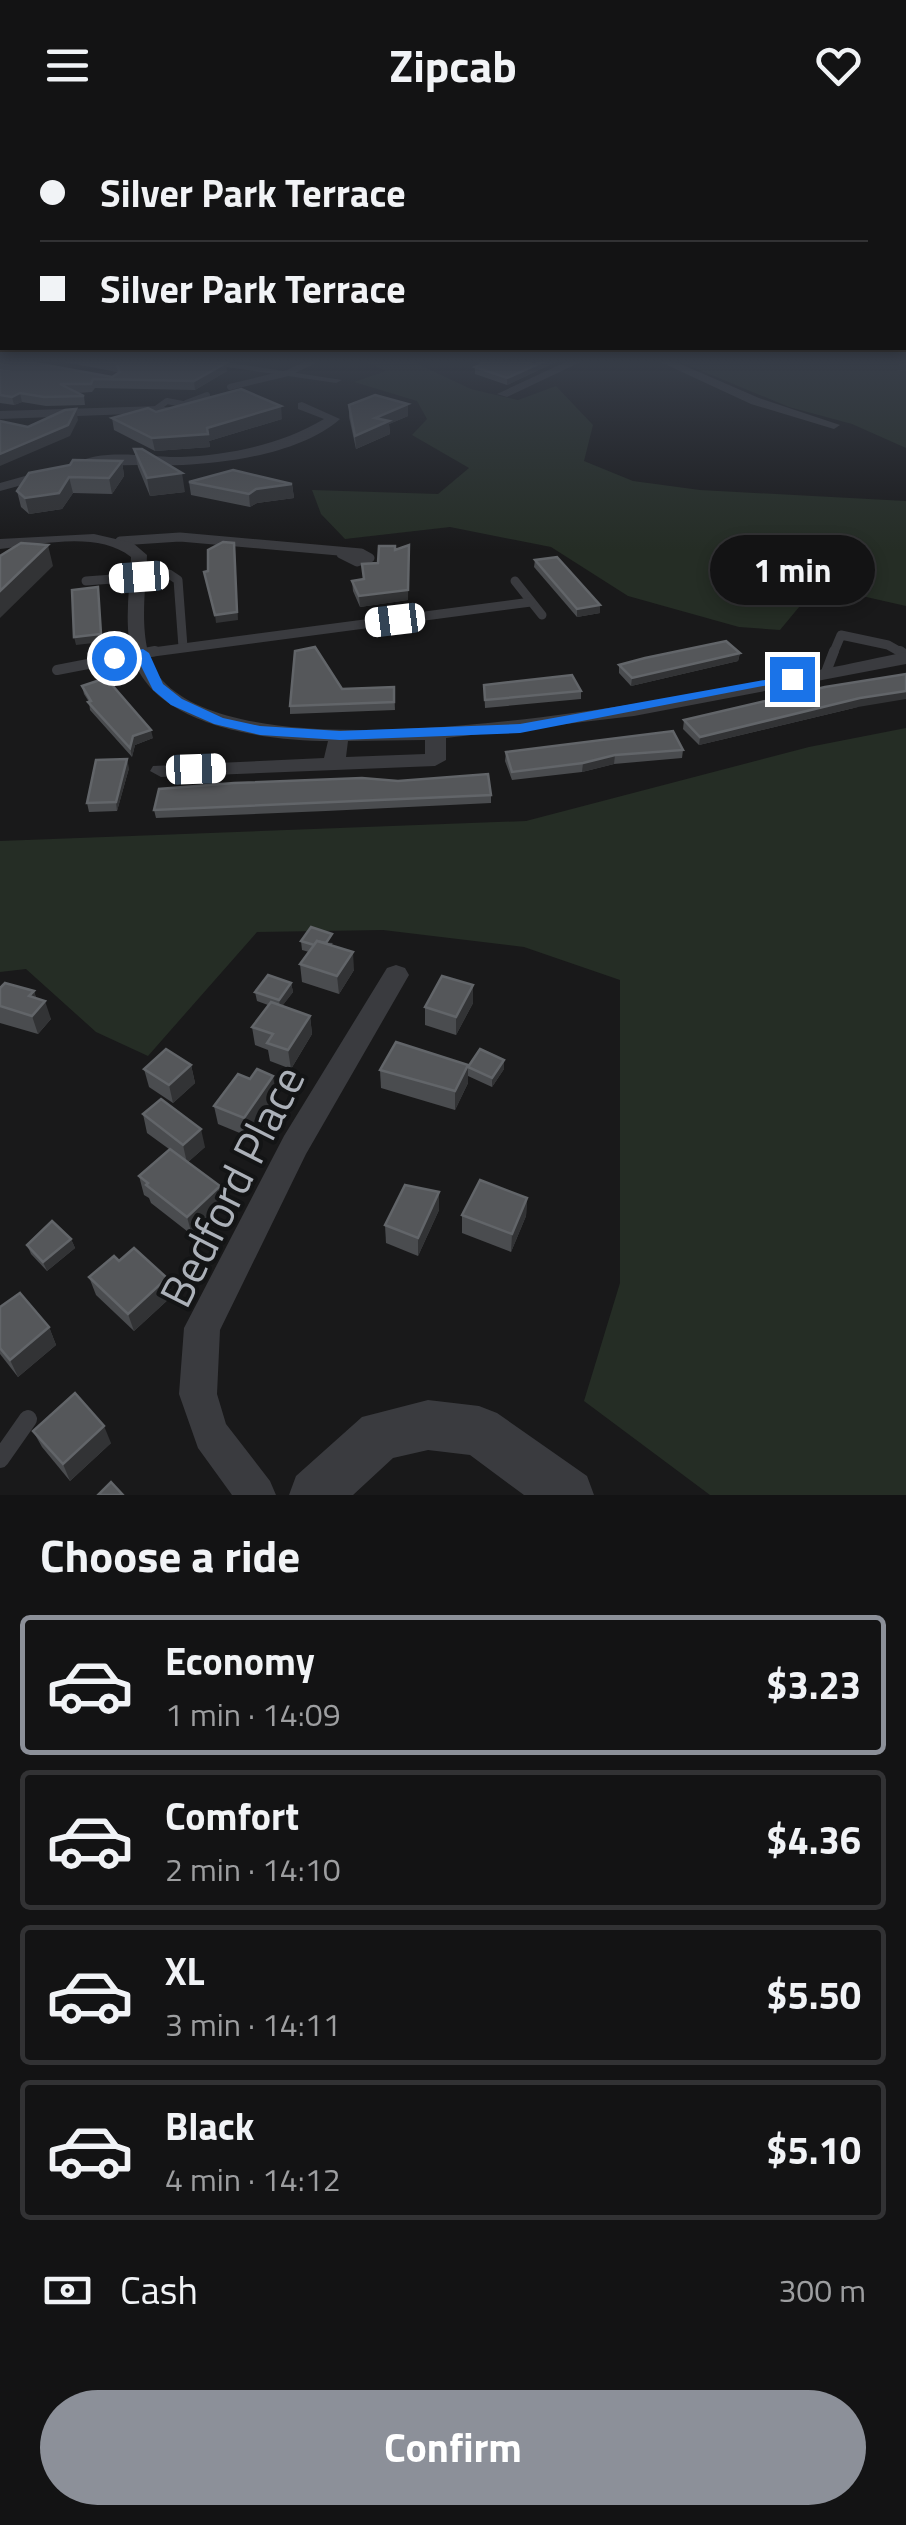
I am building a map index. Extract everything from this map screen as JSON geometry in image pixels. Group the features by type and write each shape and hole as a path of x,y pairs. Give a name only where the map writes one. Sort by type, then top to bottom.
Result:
{"street":[{"path":"0,487 98,462 182,467 220,462 324,423"},
{"path":"826,423 834,425"},
{"path":"0,544 82,539 120,542 139,556 136,625 146,669 158,687 197,713 260,730 340,735 520,729 906,656"},
{"path":"161,771 436,760 436,732"},
{"path":"334,764 340,735"},
{"name":"Bedford Place","path":"256,1495 211,1435 198,1394 202,1328 295,1146 396,975"},
{"path":"315,1495 380,1435 428,1425 480,1430 568,1495"}],"lane":[{"path":"120,542 200,538 341,554"},
{"path":"86,580 169,574 178,580 183,648"},
{"path":"515,581 542,615"},
{"path":"57,670 143,653 532,602"},
{"path":"826,672 841,635 888,646 906,656"},
{"path":"0,1460 28,1419"}],"shaded area":[{"path":"424,423 591,423 584,461 633,481 700,490 906,501 906,606 853,594 809,595 780,630 739,627 628,596 551,547 450,527 345,539 321,514 312,490 438,494 469,468 412,435"},
{"path":"847,423 906,423 906,448"},
{"path":"906,728 906,1495 710,1495 584,1401 620,1283 620,980 524,947 383,930 257,932 148,1056 96,1032 26,969 0,972 0,841 526,821 809,747"}],"building":[{"path":"0,423 28,427 37,423 69,423 0,454"},
{"path":"121,423 225,423 207,428 208,434 152,438"},
{"path":"352,423 385,423 355,436"},
{"path":"134,449 142,449 182,473 147,478"},
{"path":"73,460 122,461 109,478 69,477 59,493 25,498 17,491 29,473 70,465"},
{"path":"233,470 292,484 256,489 249,494 189,482"},
{"path":"223,542 234,543 237,612 215,615 204,572 208,571 208,550"},
{"path":"21,543 48,545 0,591 0,556"},
{"path":"409,545 408,590 359,596 352,581 364,579 362,564 378,563 379,546 395,546 395,550"},
{"path":"557,557 600,605 577,609 535,560"},
{"path":"98,587 101,634 74,637 72,590"},
{"path":"726,641 740,653 632,678 619,665 645,658"},
{"path":"315,647 342,689 394,687 394,702 290,706 295,651"},
{"path":"906,674 906,691 860,698 700,737 684,720 825,687"},
{"path":"572,675 581,691 485,700 484,685"},
{"path":"106,678 151,730 133,736 130,748 88,702 91,701 82,686"},
{"path":"673,731 683,750 615,755 512,772 506,752"},
{"path":"127,759 116,802 87,803 96,760"},
{"path":"488,774 491,795 154,810 159,789"},
{"path":"311,927 332,934 326,943 301,941"},
{"path":"317,941 353,952 337,976 300,964"},
{"path":"268,975 291,983 279,1000 255,992"},
{"path":"442,976 473,985 456,1017 425,1007"},
{"path":"5,983 34,991 29,996 45,1001 32,1016 0,1006 0,988"},
{"path":"271,1002 310,1016 288,1050 267,1043 273,1034 252,1027"},
{"path":"396,1042 468,1065 455,1091 380,1070"},
{"path":"166,1049 191,1065 169,1085 144,1069"},
{"path":"480,1049 504,1060 492,1078 468,1067"},
{"path":"257,1069 273,1076 244,1118 214,1106 238,1074 250,1079"},
{"path":"161,1099 201,1129 183,1145 143,1114"},
{"path":"170,1149 220,1186 187,1217 139,1176"},
{"path":"480,1180 527,1198 512,1234 462,1215"},
{"path":"405,1185 439,1192 418,1238 385,1225"},
{"path":"52,1221 71,1239 43,1262 27,1245"},
{"path":"134,1248 167,1278 128,1314 89,1277 114,1256 119,1261"},
{"path":"20,1293 49,1327 10,1360 0,1348 0,1307"},
{"path":"75,1393 104,1426 63,1464 33,1431"},
{"path":"111,1482 123,1495 98,1495"}],"route":[{"path":"114,658 143,653 146,669 158,687 197,713 219,721 291,734 520,729 792,679"}]}
